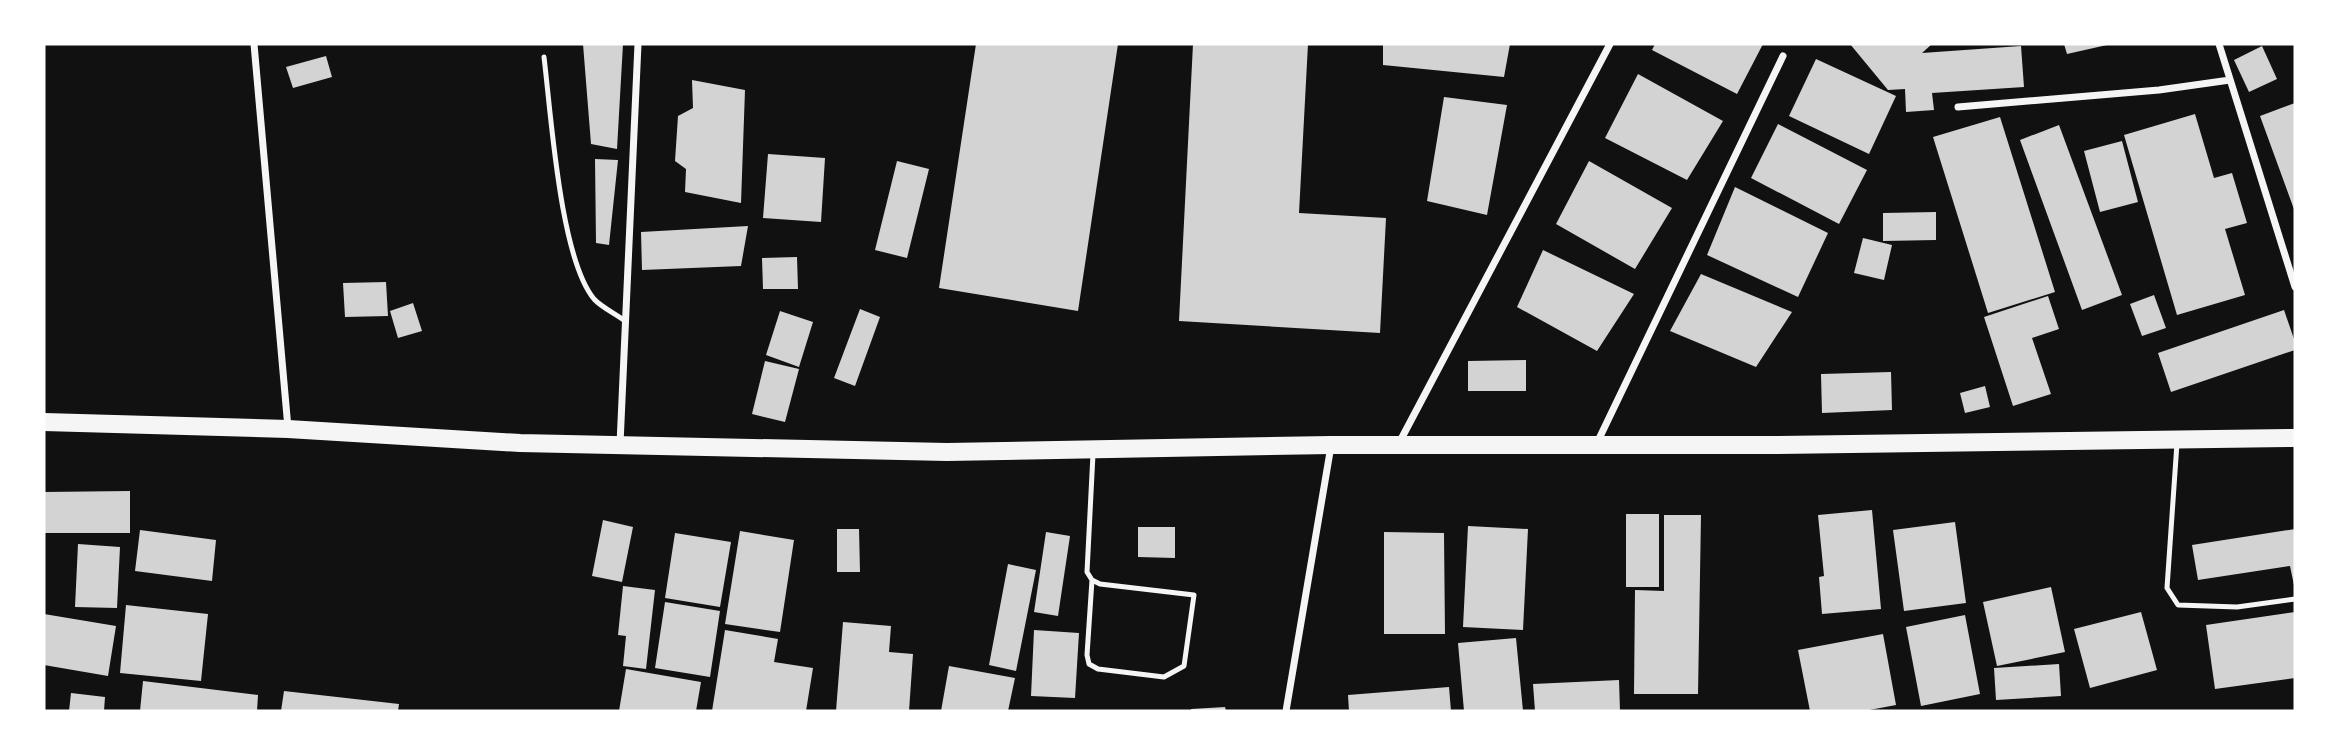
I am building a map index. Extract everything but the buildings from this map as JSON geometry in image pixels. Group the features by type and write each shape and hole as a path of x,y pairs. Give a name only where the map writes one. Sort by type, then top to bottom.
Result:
{"main road":[{"path":"44,422 288,429 520,443 947,452 1331,445 1772,445 2295,438"}],"street":[{"path":"254,44 288,429"},
{"path":"620,445 638,44"},
{"path":"1398,445 1611,44"},
{"path":"2219,44 2295,287"},
{"path":"1596,445 1783,56"},
{"path":"1958,107 2159,90 2230,80"},
{"path":"1286,711 1331,445"}],"lane":[{"path":"544,57 565,216 579,270 594,299 625,320"},
{"path":"2178,440 2167,588 2178,605 2237,607 2295,599"},
{"path":"1092,580 1087,655 1089,664 1098,669 1164,677 1184,666 1194,595 1100,584 1092,580 1087,572 1093,449"}]}
